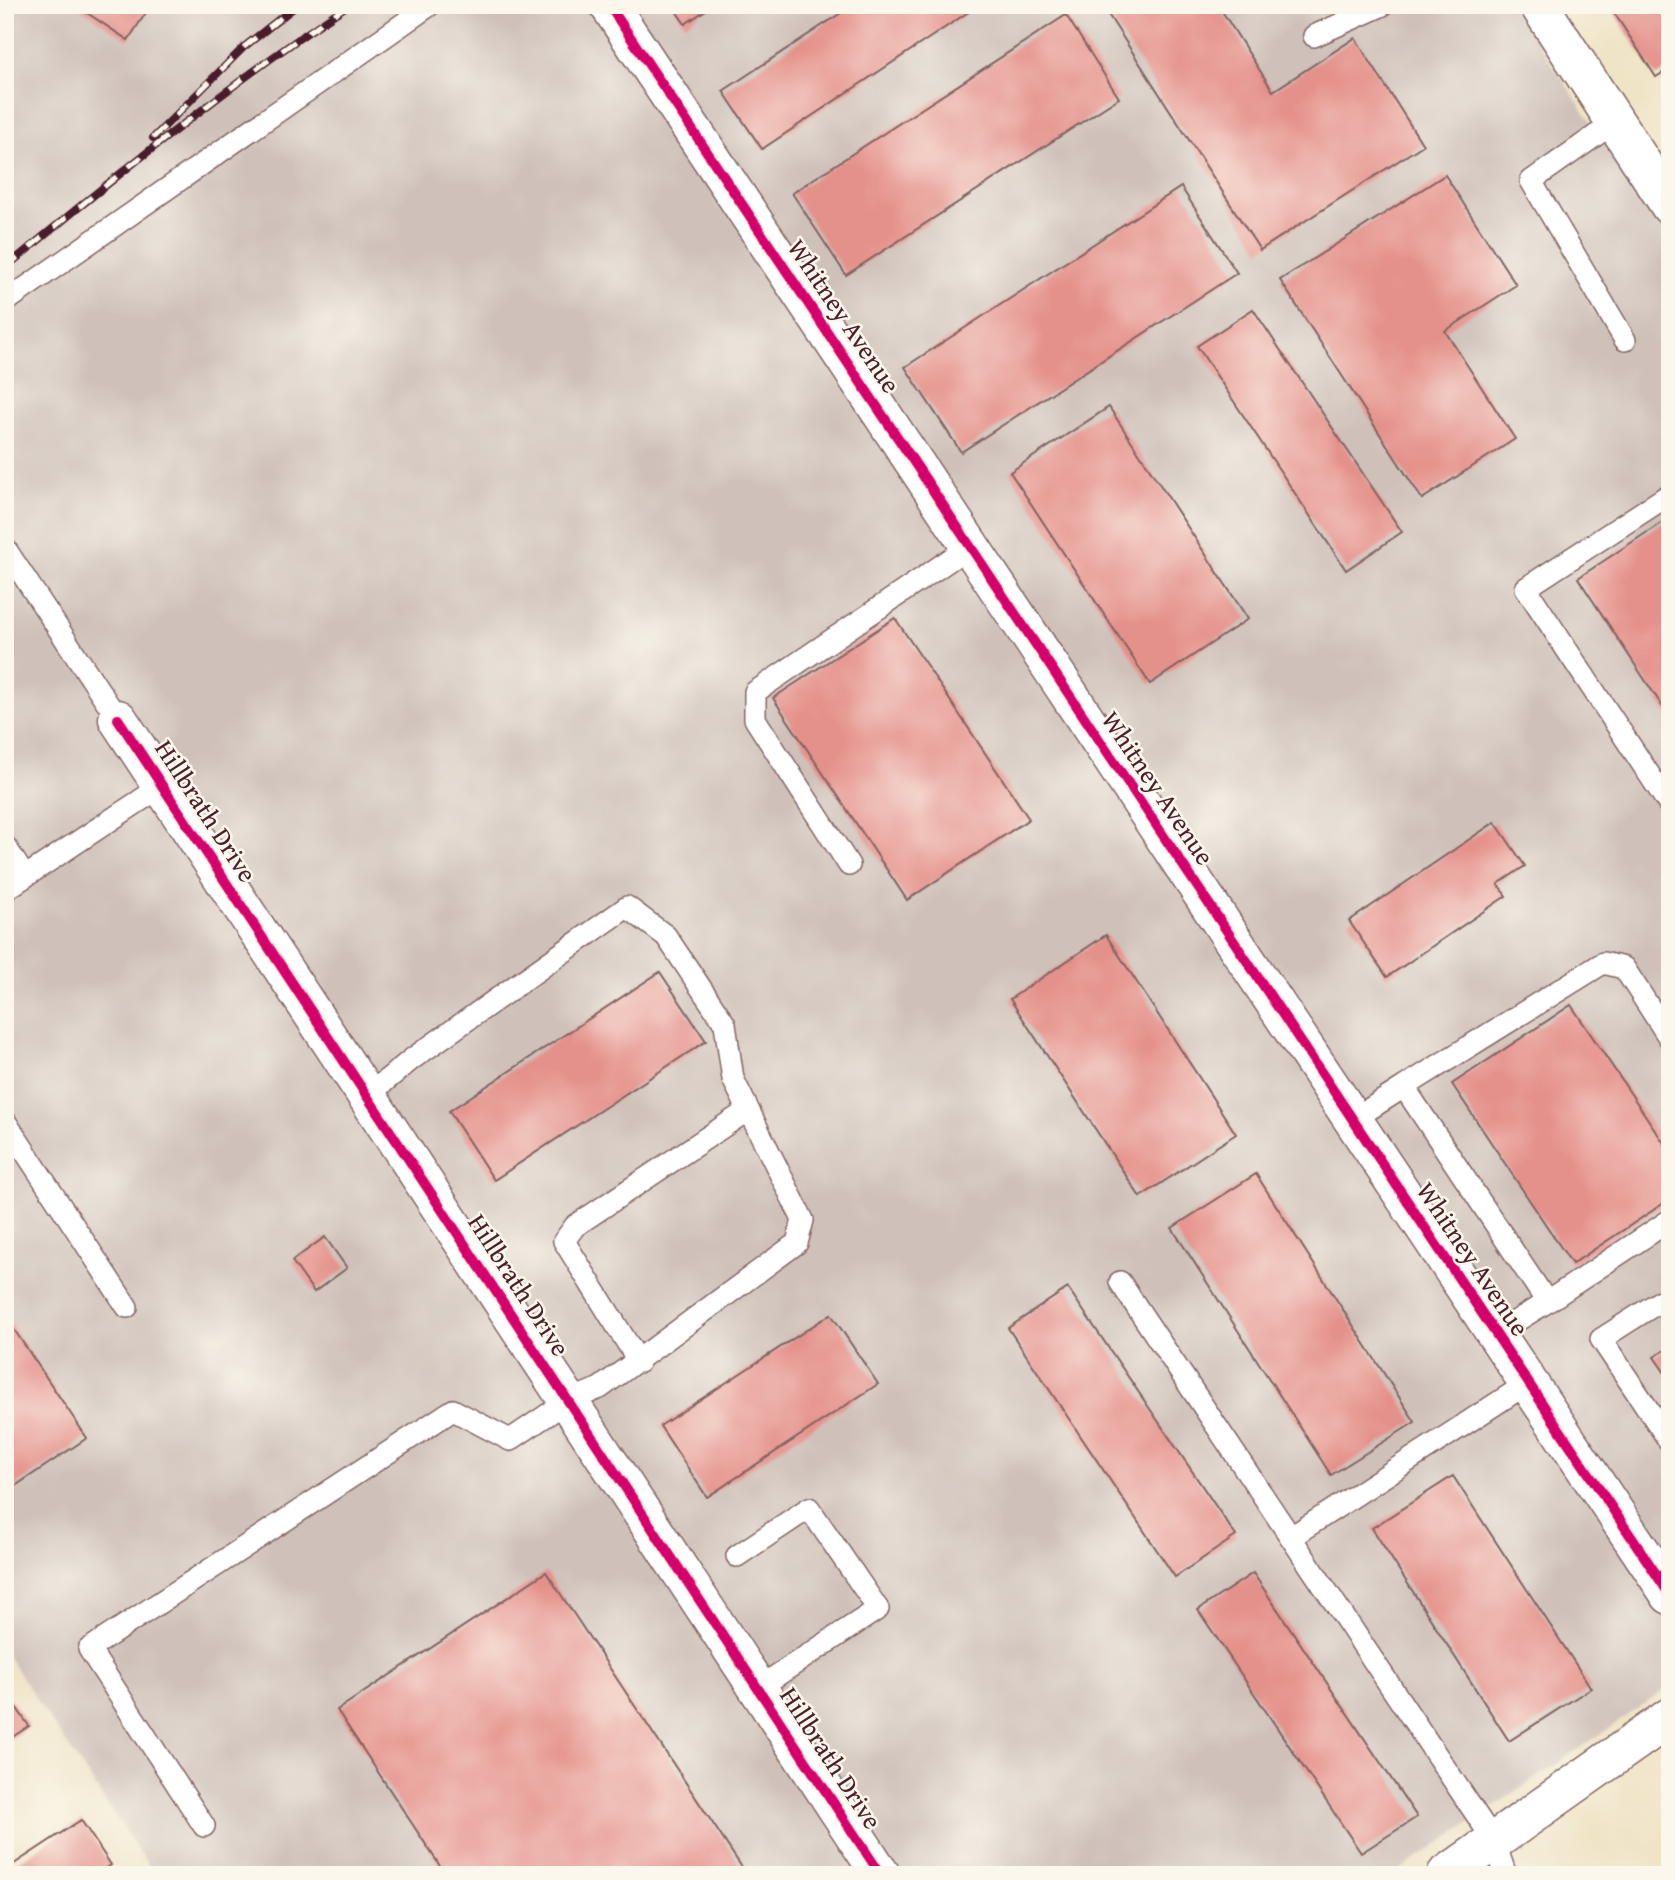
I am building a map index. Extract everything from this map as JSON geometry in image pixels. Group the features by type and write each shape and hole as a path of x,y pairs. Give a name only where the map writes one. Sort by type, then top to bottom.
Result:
{"street":[{"name":"Whitney Avenue","path":"609,5 1670,1595"},
{"path":"1539,5 1670,206"},
{"name":"Hillbrath Drive","path":"118,719 881,1875"},
{"path":"1447,1875 1500,1858 1670,1717"}],"lane":[{"path":"5,302 430,5"},
{"path":"1314,36 1383,5"},
{"path":"1615,122 1531,181 1625,340"},
{"path":"1670,494 1527,588 1670,806"},
{"path":"849,865 755,719 755,692 970,546"},
{"name":"Hillbrath Drive","path":"5,548 118,719"},
{"path":"5,890 163,786"},
{"path":"5,846 25,877"},
{"path":"204,1826 89,1648 453,1410 510,1440 568,1401 600,1388 639,1362 797,1243 803,1220 733,1079 725,1024 666,936 627,906 412,1059 367,1096"},
{"path":"1352,1120 1603,963 1624,968 1670,1039"},
{"path":"1404,1087 1547,1302"},
{"path":"639,1362 564,1241 575,1226 748,1110"},
{"path":"5,1121 127,1307"},
{"path":"1495,1334 1670,1220"},
{"path":"1120,1282 1291,1537 1500,1858"},
{"path":"1670,1295 1601,1339 1670,1442"},
{"path":"1291,1537 1528,1382"},
{"path":"737,1556 809,1508 878,1609 758,1688"}],"shaded area":[{"path":"5,5 1513,5 1670,240 1670,1687 1393,1875 155,1875 5,1653"}],"building":[{"path":"75,5 151,5 128,40"},
{"path":"672,5 713,5 685,24"},
{"path":"853,5 979,5 762,149 723,91"},
{"path":"1108,5 1218,5 1273,91 1355,38 1423,145 1260,250 1104,8"},
{"path":"1609,5 1670,5 1670,68 1656,77"},
{"path":"1066,15 1119,98 846,275 792,193"},
{"path":"1445,175 1516,285 1445,331 1515,439 1422,499 1280,280"},
{"path":"1181,187 1237,273 961,452 905,367"},
{"path":"1253,309 1402,532 1346,570 1197,346"},
{"path":"1109,407 1248,619 1150,684 1010,472"},
{"path":"1670,517 1670,718 1578,578"},
{"path":"895,618 1029,819 907,900 773,698"},
{"path":"1495,822 1525,866 1498,884 1506,896 1387,977 1349,921"},
{"path":"1106,935 1236,1134 1140,1197 1010,999"},
{"path":"660,972 706,1041 494,1180 449,1111"},
{"path":"1571,1005 1670,1152 1670,1199 1572,1264 1452,1084"},
{"path":"1256,1174 1415,1422 1331,1475 1172,1228"},
{"path":"325,1237 347,1268 314,1292 292,1261"},
{"path":"1068,1288 1236,1536 1175,1577 1008,1328"},
{"path":"831,1314 878,1384 707,1497 660,1426"},
{"path":"5,1316 87,1438 15,1486 5,1471"},
{"path":"1670,1347 1670,1380 1654,1357"},
{"path":"1453,1476 1591,1688 1509,1741 1372,1528"},
{"path":"546,1572 747,1875 446,1875 337,1710"},
{"path":"1253,1573 1417,1817 1361,1853 1198,1610"},
{"path":"5,1691 29,1726 5,1742"},
{"path":"81,1820 111,1865 96,1875 5,1875 5,1870"}],"railway":[{"path":"153,138 244,47 297,5"},
{"path":"5,268 216,99 348,5"}],"cycle path":[{"path":"609,5 1670,1595"},
{"path":"118,719 881,1875"}]}
